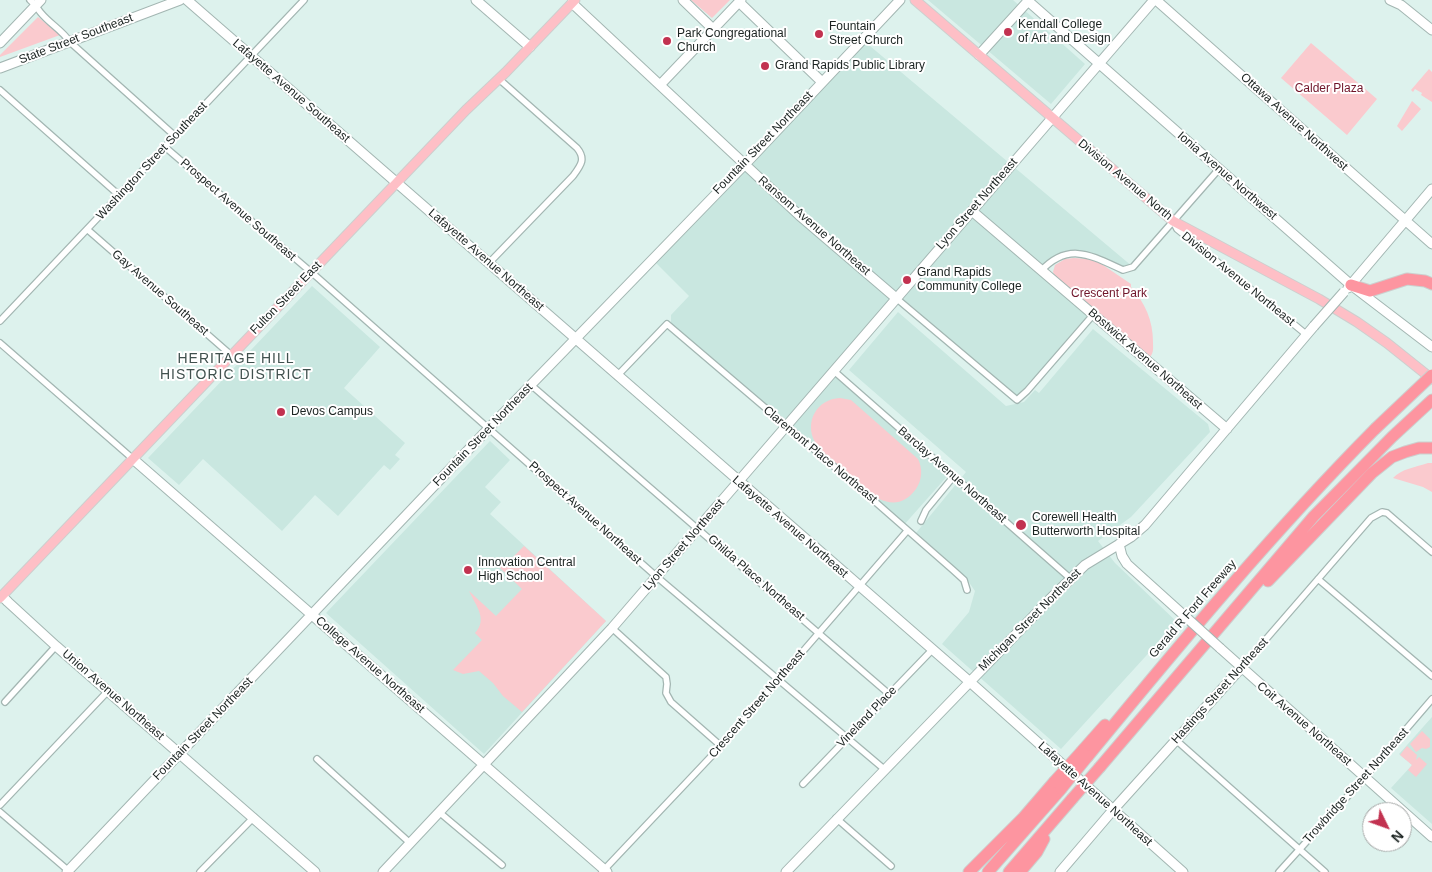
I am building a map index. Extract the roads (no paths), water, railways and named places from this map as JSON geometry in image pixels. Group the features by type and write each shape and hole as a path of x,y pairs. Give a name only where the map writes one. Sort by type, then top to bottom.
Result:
{"highway":[{"path":"1347,288 1370,291 1407,279 1426,281 1432,284"},
{"name":"Gerald R Ford Freeway","path":"988,872 1085,753 1333,471 1432,375"},
{"path":"1009,872 1314,516 1392,437 1432,400"},
{"path":"1165,692 1326,519 1372,473 1392,457 1419,448 1432,448"},
{"path":"969,872 1058,785"},
{"path":"1020,872 1037,852 1059,814"}],"main road":[{"name":"Division Avenue North","path":"915,0 1173,221 1319,298 1388,343 1432,380"},
{"name":"Fulton Street East","path":"0,596 469,106 499,79 574,1"}],"street":[{"name":"State Street Southeast","path":"0,68 180,0"},
{"name":"Lafayette Avenue Southeast","path":"187,0 397,182"},
{"name":"Washington Street Southeast","path":"0,321 304,0"},
{"path":"476,0 530,47"},
{"path":"683,0 713,29"},
{"name":"Fountain Street Northeast","path":"69,872 489,428 900,0"},
{"path":"979,55 1028,0"},
{"name":"Ionia Avenue Northwest","path":"1028,0 1098,64 1219,169 1347,288 1432,347"},
{"name":"Lyon Street Northeast","path":"383,872 612,628 1155,0"},
{"name":"Ottawa Avenue Northwest","path":"1155,0 1432,244"},
{"path":"1390,0 1400,2 1432,30"},
{"name":"Ransom Avenue Northeast","path":"574,1 660,85 799,215 1017,400 1093,315"},
{"path":"660,85 740,1 822,82"},
{"path":"0,43 36,2 40,12 70,42 175,136"},
{"path":"489,263 573,176 583,159 582,154 499,79"},
{"path":"0,90 120,196"},
{"name":"Prospect Avenue Southeast","path":"165,147 311,272"},
{"path":"1041,270 1057,256 1076,254 1092,256 1123,270 1134,267 1219,169"},
{"name":"Lafayette Avenue Northeast","path":"397,182 738,482 970,682 1183,872"},
{"name":"Michigan Street Northeast","path":"786,872 836,818 1070,579 1085,565 1139,531 1158,511 1432,189"},
{"name":"Bostwick Avenue Northeast","path":"972,211 1227,429"},
{"name":"Division Avenue Northeast","path":"1173,221 1176,229 1307,335"},
{"name":"Gay Avenue Southeast","path":"88,230 232,355"},
{"name":"Prospect Avenue Northeast","path":"311,272 657,577 884,769"},
{"name":"Claremont Place Northeast","path":"617,376 667,324 964,580 967,590"},
{"path":"0,343 133,458"},
{"name":"Barclay Avenue Northeast","path":"834,371 1070,579"},
{"name":"Ghilda Place Northeast","path":"531,384 889,694"},
{"name":"College Avenue Northeast","path":"133,458 604,871"},
{"path":"921,521 926,510 954,476"},
{"name":"Hastings Street Northeast","path":"1060,872 1371,518 1382,512 1387,513 1432,552"},
{"name":"Crescent Street Northeast","path":"604,871 721,746 907,531"},
{"name":"Coit Avenue Northeast","path":"1119,544 1122,556 1127,564 1432,837"},
{"path":"1318,579 1432,676"},
{"name":"Union Avenue Northeast","path":"0,596 315,872"},
{"path":"612,628 666,677 666,694 671,702 721,746"},
{"path":"5,702 56,646"},
{"name":"Vineland Place","path":"803,784 932,650"},
{"path":"0,805 108,691"},
{"name":"Trowbridge Street Northeast","path":"1279,872 1432,699"},
{"path":"1176,740 1325,872"},
{"path":"317,759 410,843"},
{"path":"439,812 502,866"},
{"path":"1,816 69,872"},
{"path":"200,872 254,817"},
{"path":"836,818 891,866"}],"place":[{"name":"Kendall College of Art and Design","path":"1008,32"},
{"name":"Fountain Street Church","path":"819,34"},
{"name":"Park Congregational Church","path":"667,41"},
{"name":"Grand Rapids Public Library","path":"765,66"},
{"name":"Grand Rapids Community College","path":"907,280"},
{"name":"Devos Campus","path":"281,412"},
{"name":"Corewell Health Butterworth Hospital","path":"1021,525"},
{"name":"Innovation Central High School","path":"468,570"}],"district":[{"name":"HERITAGE HILL HISTORIC DISTRICT","path":"236,368"}],"park label":[{"name":"Calder Plaza","path":"1329,89"},
{"name":"Crescent Park","path":"1109,294"}]}
